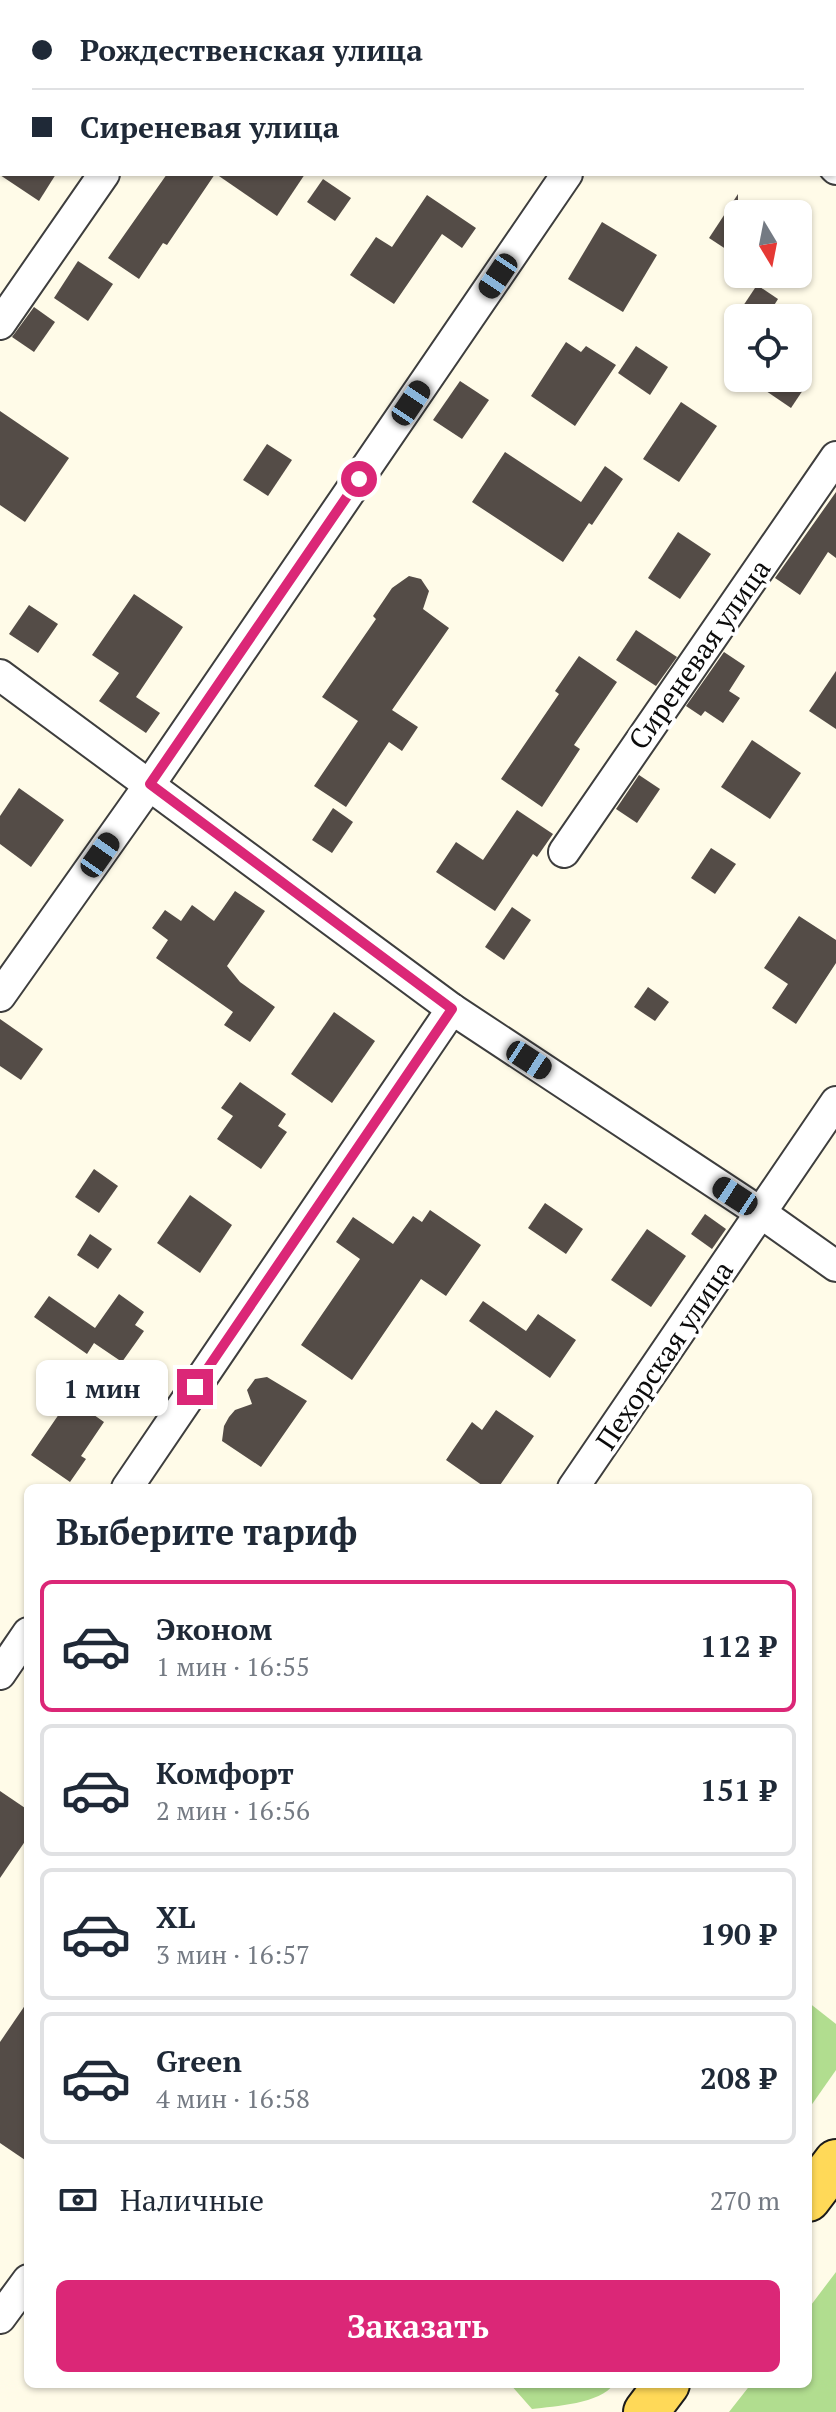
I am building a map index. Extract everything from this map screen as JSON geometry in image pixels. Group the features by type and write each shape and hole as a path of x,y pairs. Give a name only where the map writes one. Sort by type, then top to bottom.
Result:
{"main road":[{"path":"812,2194 836,2162"},
{"path":"646,2412 664,2388"}],"street":[{"path":"0,324 103,176"},
{"path":"0,996 150,784 566,176"},
{"name":"Сиреневая улица","path":"564,852 836,457"},
{"path":"0,675 452,1009 836,1266"},
{"path":"130,1484 452,1009"},
{"name":"Пехорская улица","path":"576,1484 836,1102"},
{"path":"0,1674 24,1639"},
{"path":"0,2318 24,2285"}],"green space":[{"path":"812,2005 836,2024 836,2070 812,2104"},
{"path":"836,2272 836,2412 729,2412 748,2388 812,2388 812,2304"},
{"path":"514,2388 610,2388 588,2400 532,2409"}],"building":[{"path":"2,176 55,176 39,201"},
{"path":"166,176 214,176 167,245 163,243 139,279 108,258"},
{"path":"219,176 304,176 277,216"},
{"path":"323,179 351,198 335,221 307,202"},
{"path":"427,195 476,228 462,248 442,234 394,304 350,275 376,237 392,247"},
{"path":"724,215 724,248 709,238"},
{"path":"602,222 657,255 623,312 568,279"},
{"path":"78,261 113,284 88,321 54,298"},
{"path":"755,288 762,288 778,299 775,304 744,304"},
{"path":"34,307 55,322 34,352 12,337"},
{"path":"566,342 581,352 586,346 616,365 575,426 531,396"},
{"path":"636,346 668,367 650,395 618,373"},
{"path":"460,381 489,400 462,439 433,420"},
{"path":"768,392 802,392 791,408"},
{"path":"681,402 717,426 679,482 643,459"},
{"path":"0,411 69,458 25,522 0,505"},
{"path":"267,444 292,460 268,496 243,480"},
{"path":"505,452 581,502 605,466 623,479 563,562 472,502"},
{"path":"836,492 836,558 828,552 800,595 775,578"},
{"path":"678,532 711,554 680,599 648,578"},
{"path":"409,576 421,579 429,591 423,609 449,628 392,710 418,727 402,751 389,742 346,807 314,786 358,721 322,697 376,619 373,616 392,588"},
{"path":"134,594 183,627 136,697 160,713 146,733 99,701 119,673 92,655"},
{"path":"29,605 58,624 38,653 9,634"},
{"path":"636,630 677,657 656,686 616,660"},
{"path":"724,652 745,666 729,691 740,698 723,723 705,711 701,716 686,706"},
{"path":"579,656 617,682 574,745 580,749 542,807 501,779 559,694 555,691"},
{"path":"836,671 836,729 809,711"},
{"path":"752,740 801,773 770,819 721,787"},
{"path":"639,775 660,789 637,823 616,809"},
{"path":"19,788 64,820 31,867 0,844 0,816"},
{"path":"333,808 353,822 332,853 312,840"},
{"path":"517,810 553,834 537,857 533,854 495,911 436,872 456,842 483,860"},
{"path":"711,848 736,864 715,894 691,878"},
{"path":"235,891 265,911 227,966 240,982 275,1007 250,1042 224,1025 233,1012 156,958 168,940 152,928 165,910 181,921 192,905 214,921"},
{"path":"512,907 531,920 504,960 485,947"},
{"path":"799,916 836,940 836,963 796,1024 772,1008 788,984 764,968"},
{"path":"648,987 669,1002 655,1021 634,1007"},
{"path":"334,1012 375,1041 332,1103 291,1074"},
{"path":"0,1019 43,1049 21,1080 0,1066"},
{"path":"240,1082 286,1114 278,1126 287,1132 261,1169 217,1139 233,1116 221,1108"},
{"path":"94,1169 118,1186 99,1213 75,1197"},
{"path":"190,1195 232,1225 200,1273 157,1243"},
{"path":"545,1203 583,1229 566,1254 528,1228"},
{"path":"430,1210 481,1245 446,1296 421,1279 352,1380 301,1345 360,1259 336,1242 353,1217 393,1244 413,1216 422,1222"},
{"path":"705,1214 726,1229 712,1249 691,1234"},
{"path":"647,1229 686,1256 651,1307 611,1280"},
{"path":"90,1234 112,1249 98,1269 77,1255"},
{"path":"119,1294 144,1312 135,1325 144,1331 122,1362 94,1343 87,1354 34,1317 49,1296 95,1328"},
{"path":"483,1301 526,1331 538,1314 576,1340 550,1378 469,1321"},
{"path":"267,1377 307,1401 261,1467 222,1441 229,1417 235,1410 252,1404 247,1390 255,1379"},
{"path":"70,1398 104,1422 81,1456 86,1459 70,1482 31,1455"},
{"path":"496,1410 534,1436 501,1484 480,1484 446,1460 472,1422 482,1430"},
{"path":"0,1791 24,1807 24,1843 0,1878"},
{"path":"24,2007 24,2159 0,2143 0,2042"}],"route":[{"path":"195,1387 452,1009 150,784 359,479"}]}
